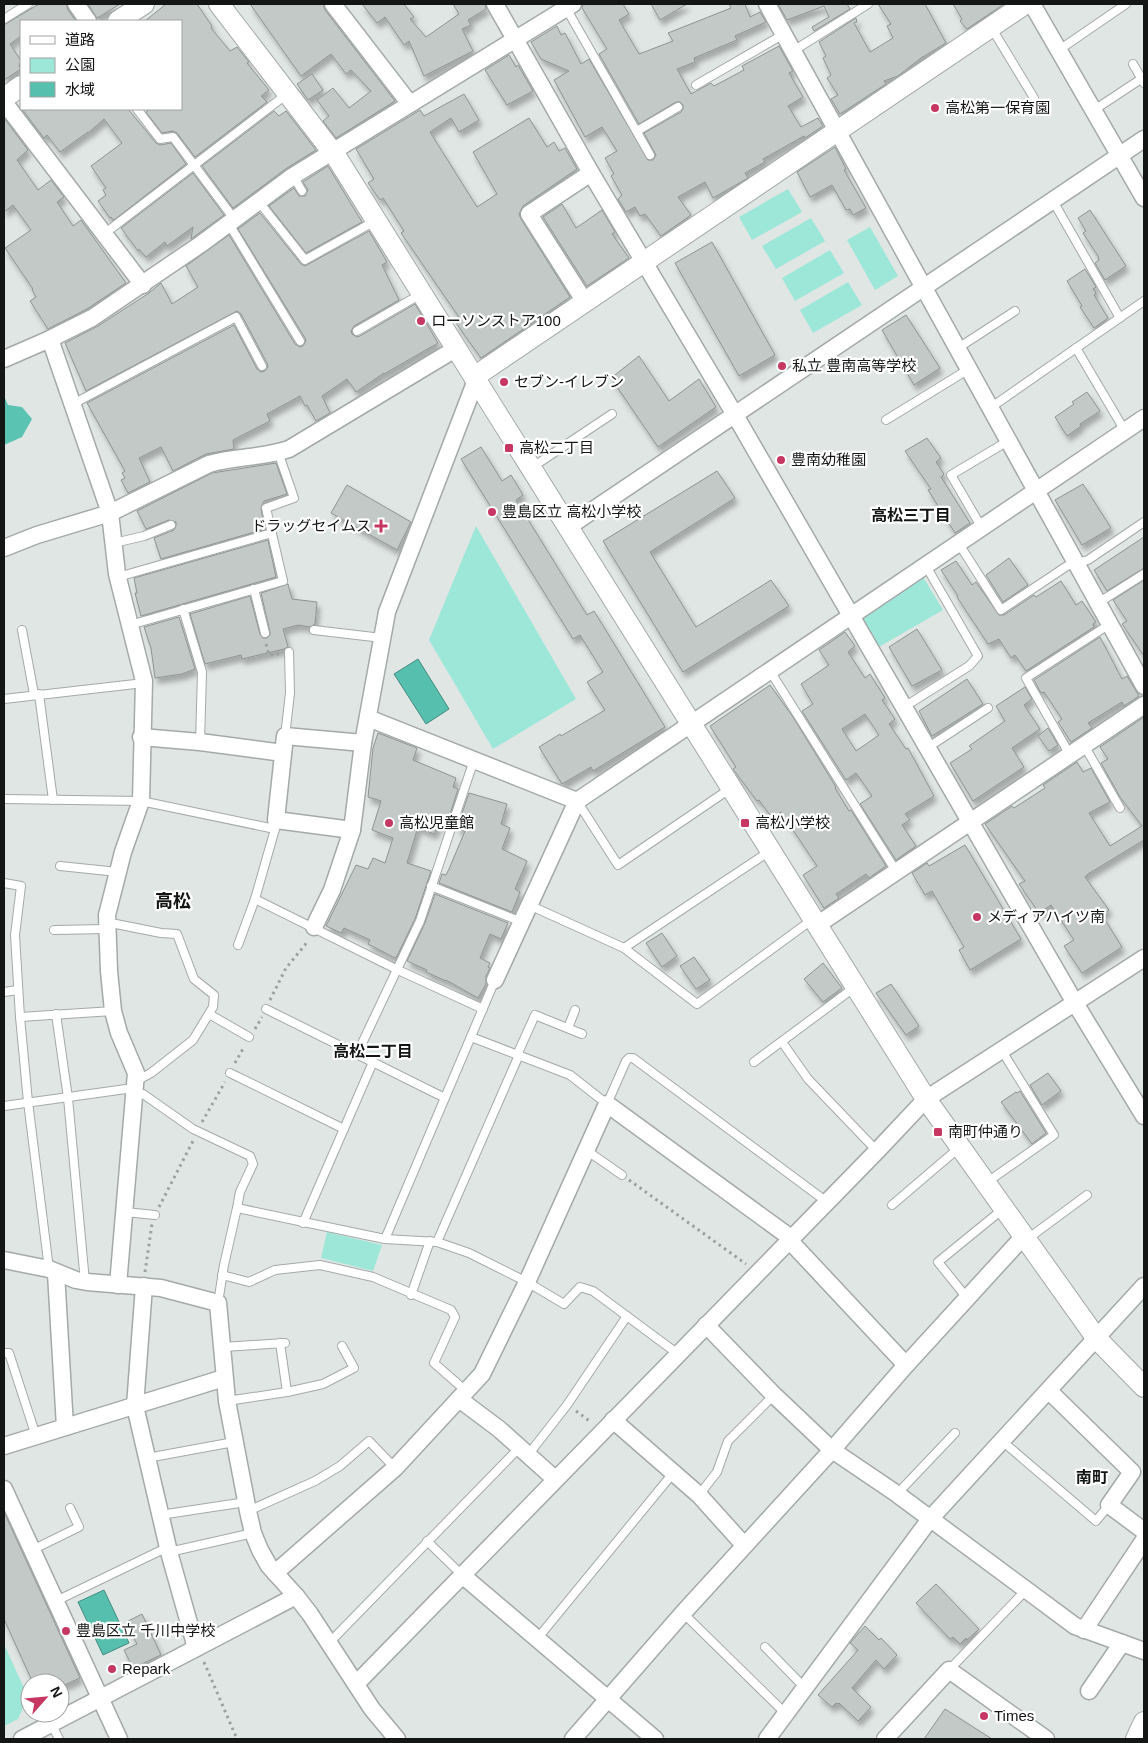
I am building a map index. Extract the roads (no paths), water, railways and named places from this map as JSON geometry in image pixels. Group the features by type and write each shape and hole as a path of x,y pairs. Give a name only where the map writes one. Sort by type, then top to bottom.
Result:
{"street":[{"path":"76,4 87,20"},
{"path":"120,20 144,4"},
{"path":"219,4 333,153 926,1099 1097,1339 1144,1387"},
{"path":"333,4 410,104"},
{"path":"495,4 591,173 735,415 1075,1003 1144,1116"},
{"path":"767,4 1144,686"},
{"path":"314,927 332,890 352,830 363,743 386,612 475,378 644,261 1025,4"},
{"path":"1032,4 1144,198"},
{"path":"4,359 92,318 143,285 293,176 570,6"},
{"path":"20,87 4,100 143,285"},
{"path":"568,528 1144,139"},
{"path":"585,302 529,214 591,173"},
{"path":"50,339 110,513 118,577 144,683 140,801 118,872 107,926 113,1011 119,1034 136,1073 118,1285"},
{"path":"4,548 37,535 110,513 210,464 227,459 278,452 289,448 457,348"},
{"path":"495,980 577,801 1125,431 1143,421"},
{"path":"815,922 896,871 1144,705"},
{"path":"368,718 577,801"},
{"path":"352,830 276,824 285,736 363,743"},
{"path":"142,737 200,742 283,753"},
{"path":"356,1684 877,1152 926,1099 1144,958"},
{"path":"275,1573 396,1468 482,1374 607,1104 790,1239 906,1365"},
{"path":"573,1739 683,1612 832,1450 967,1298 1025,1238"},
{"path":"4,1260 52,1271 85,1282 161,1288 218,1303 227,1401 253,1533 260,1550 275,1573 296,1596 372,1708 397,1739"},
{"path":"52,1271 66,1427"},
{"path":"144,1286 135,1406 160,1515 197,1648"},
{"path":"767,1739 930,1519 1144,1286"},
{"path":"706,1325 774,1395 832,1450 897,1494 1075,1626 1144,1651"},
{"path":"4,1446 224,1378"},
{"path":"1049,1391 1132,1472 1108,1505 1144,1531"},
{"path":"463,1395 555,1479"},
{"path":"608,1425 674,1472 699,1495 744,1545"},
{"path":"4,1489 119,1739"},
{"path":"1084,1630 1144,1540"},
{"path":"462,1574 655,1739"},
{"path":"22,1739 296,1596"},
{"path":"1089,1691 1122,1643"},
{"path":"885,1739 949,1670 1046,1739"},
{"path":"1136,1739 1144,1722"}],"lane":[{"path":"4,19 28,4"},
{"path":"793,51 868,4"},
{"path":"1059,50 1126,4"},
{"path":"570,6 650,155"},
{"path":"991,27 1034,98"},
{"path":"696,85 784,34"},
{"path":"1094,110 1143,81 1133,64"},
{"path":"104,234 287,94"},
{"path":"636,131 678,107"},
{"path":"138,110 160,138 173,137 194,165 232,222 300,341"},
{"path":"293,176 302,191"},
{"path":"1053,201 1120,318"},
{"path":"259,202 304,260 376,220"},
{"path":"357,331 422,293"},
{"path":"990,408 1144,301"},
{"path":"958,348 1015,311"},
{"path":"73,404 236,317 262,366"},
{"path":"1076,348 1125,431"},
{"path":"886,420 969,369"},
{"path":"531,468 612,414"},
{"path":"982,528 951,475 1008,441"},
{"path":"130,625 283,581 266,508 294,498 278,452"},
{"path":"958,544 1001,610 1068,566 1088,560 1144,522"},
{"path":"114,543 144,536 171,525"},
{"path":"118,577 272,533"},
{"path":"904,707 969,666 978,656 926,566"},
{"path":"1098,603 1144,574"},
{"path":"254,589 265,633"},
{"path":"183,609 202,672 200,742"},
{"path":"1070,754 1026,678 1110,624"},
{"path":"22,630 36,694 53,800"},
{"path":"314,630 382,638"},
{"path":"285,736 290,693 289,652"},
{"path":"770,671 896,871"},
{"path":"4,699 144,683"},
{"path":"927,748 988,708"},
{"path":"1084,745 1120,808"},
{"path":"357,1054 420,921 474,760"},
{"path":"577,801 618,865 731,788"},
{"path":"4,799 140,801 276,824 255,899 238,944"},
{"path":"624,948 770,850"},
{"path":"60,866 118,872"},
{"path":"4,883 21,886 15,936 20,1016 28,1102 52,1271"},
{"path":"431,886 522,922"},
{"path":"255,899 398,970 483,1009"},
{"path":"529,905 624,948 697,1004 815,922"},
{"path":"4,1106 68,1098 136,1086 193,1040 213,1007 214,995 194,978 177,934 107,926 54,930"},
{"path":"385,1239 495,980"},
{"path":"754,1062 856,986"},
{"path":"4,992 18,990"},
{"path":"266,1009 445,1098"},
{"path":"568,1028 575,1010"},
{"path":"20,1016 113,1011"},
{"path":"56,1014 68,1098 85,1282"},
{"path":"210,1014 249,1037"},
{"path":"412,1295 535,1015 582,1034"},
{"path":"471,1037 570,1075 607,1104 626,1060 633,1058 827,1202"},
{"path":"782,1042 808,1079 877,1152"},
{"path":"986,1183 1054,1136 1002,1051"},
{"path":"303,1223 373,1062"},
{"path":"230,1072 344,1129"},
{"path":"136,1086 143,1094 192,1129 250,1156 253,1164 240,1192 218,1303"},
{"path":"892,1205 960,1147"},
{"path":"586,1150 622,1175"},
{"path":"1025,1238 1087,1195"},
{"path":"237,1208 385,1239 434,1242 469,1253 564,1304 580,1287 593,1291 678,1354"},
{"path":"967,1298 938,1262 1004,1208"},
{"path":"125,1212 155,1215"},
{"path":"222,1276 249,1282 274,1270 320,1265 373,1277 451,1310 455,1317 434,1363 463,1395"},
{"path":"329,1643 427,1541 524,1451 568,1404 627,1316"},
{"path":"223,1346 283,1343 288,1392"},
{"path":"227,1401 288,1392 323,1384 354,1368 342,1346"},
{"path":"4,1353 9,1353 36,1436"},
{"path":"699,1495 717,1472 728,1441 774,1395"},
{"path":"897,1494 955,1433"},
{"path":"160,1515 247,1507 315,1481 340,1466 369,1441 396,1468"},
{"path":"147,1458 234,1442"},
{"path":"1002,1442 1096,1521 1108,1505"},
{"path":"537,1639 674,1472"},
{"path":"32,1550 78,1527 70,1508"},
{"path":"56,1601 169,1549 253,1533"},
{"path":"427,1541 462,1574"},
{"path":"949,1670 1027,1589"},
{"path":"683,1612 786,1714"},
{"path":"765,1647 805,1688"},
{"path":"51,1724 60,1739"}],"water":[{"path":"418,659 449,709 426,724 394,674"},
{"path":"104,1590 129,1643 103,1655 78,1602"}],"place":[{"name":"高松第一保育園","path":"935,108"},
{"name":"ローソンストア100","path":"421,321"},
{"name":"私立 豊南高等学校","path":"782,366"},
{"name":"セブン-イレブン","path":"504,382"},
{"name":"高松二丁目","path":"509,448"},
{"name":"豊南幼稚園","path":"781,460"},
{"name":"豊島区立 高松小学校","path":"492,512"},
{"name":"ドラッグセイムス","path":"381,526"},
{"name":"高松児童館","path":"389,823"},
{"name":"高松小学校","path":"745,823"},
{"name":"メディアハイツ南","path":"977,917"},
{"name":"南町仲通り","path":"938,1132"},
{"name":"豊島区立 千川中学校","path":"66,1631"},
{"name":"Repark","path":"112,1669"},
{"name":"Times","path":"984,1716"}],"district":[{"name":"高松三丁目","path":"911,515"},
{"name":"高松","path":"173,901"},
{"name":"高松二丁目","path":"373,1051"},
{"name":"南町","path":"1092,1477"}]}
